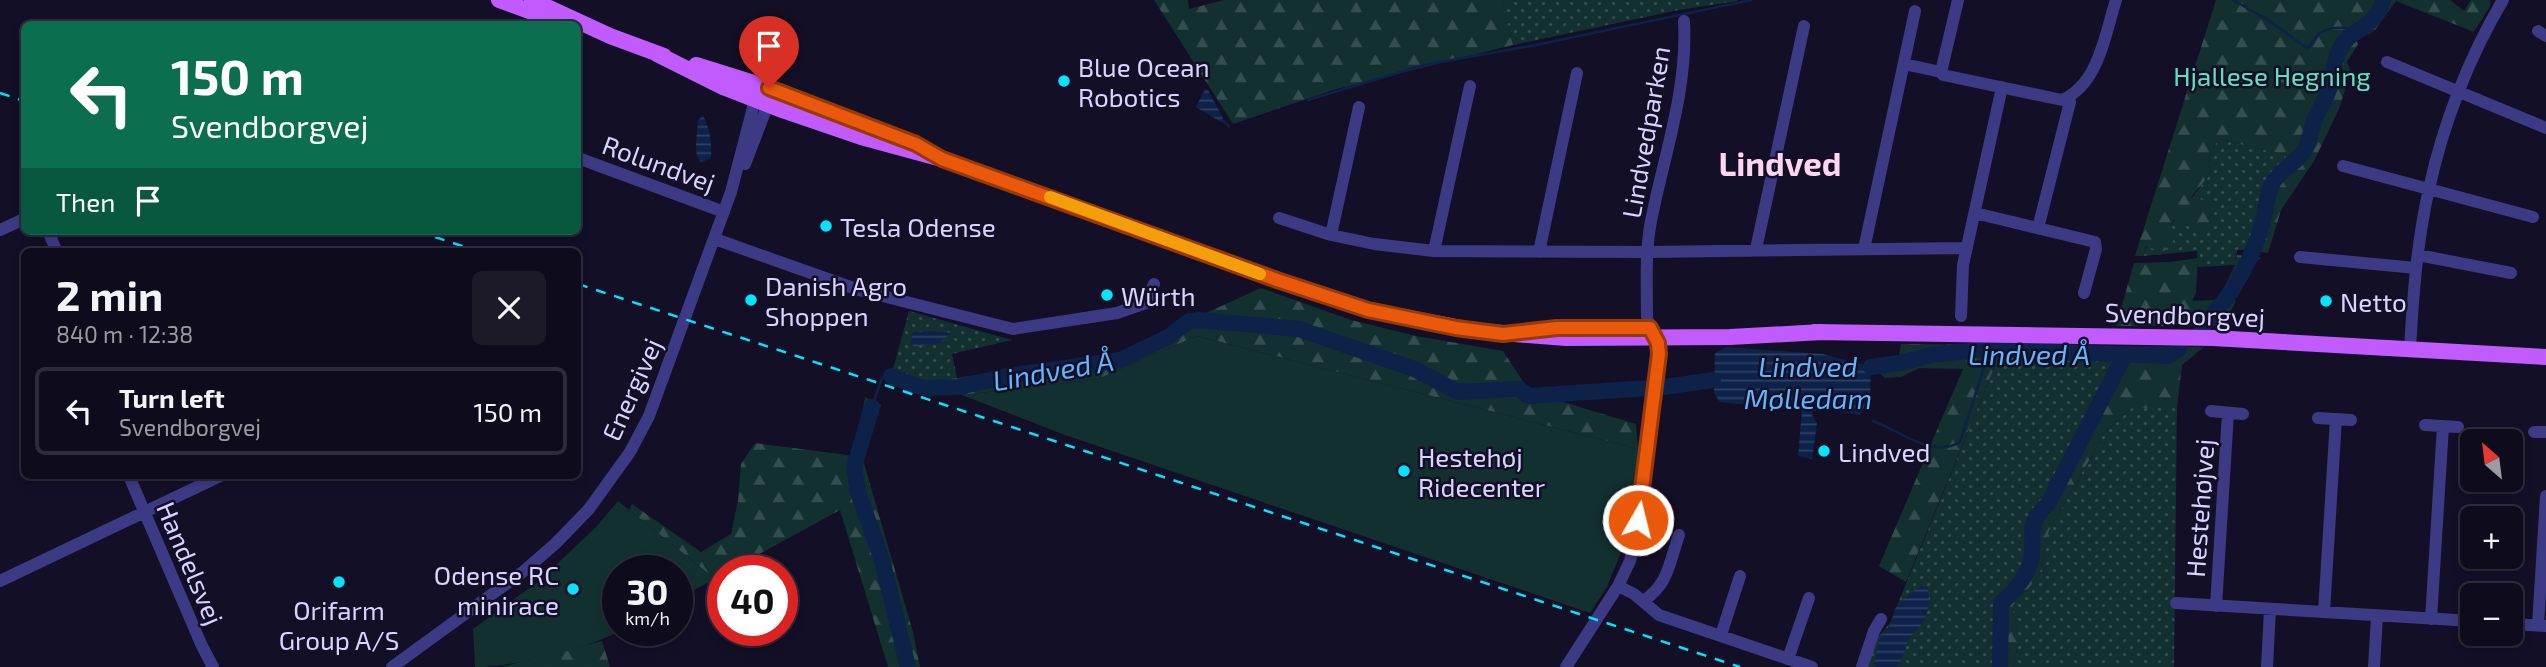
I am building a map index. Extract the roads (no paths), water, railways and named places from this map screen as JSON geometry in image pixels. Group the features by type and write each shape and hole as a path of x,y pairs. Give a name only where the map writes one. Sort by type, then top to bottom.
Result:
{"main road":[{"name":"Svendborgvej","path":"532,0 578,21"},
{"path":"509,2 560,21"},
{"name":"Svendborgvej","path":"581,23 862,137 942,159 1277,280 1368,310 1456,328 1503,334 1557,328 1653,333 1729,327 1822,332 2201,337 2546,357"},
{"name":"Svendborgvej","path":"581,28 610,36"},
{"name":"Svendborgvej","path":"766,98 916,144 942,159"}],"street":[{"path":"1941,72 1958,0"},
{"path":"1904,64 2062,100 2069,97 2092,74 2116,0"},
{"path":"2410,349 2417,261 2428,190 2444,134 2460,92 2503,0"},
{"path":"1864,249 1915,11"},
{"name":"Lindvedparken","path":"1566,667 1618,586 1634,545 1659,354 1647,314 1650,225 1682,83 1684,21"},
{"path":"1756,249 1804,26"},
{"path":"2387,62 2546,128"},
{"path":"1539,252 1577,73"},
{"path":"1433,251 1470,86"},
{"path":"1961,316 1963,265 2002,87"},
{"path":"2038,228 2070,102 2069,97"},
{"name":"Energivej","path":"392,667 545,553 589,509 611,480 649,416 766,98"},
{"path":"1331,235 1359,107"},
{"name":"Rolundvej","path":"581,159 724,212"},
{"path":"2343,166 2533,217"},
{"path":"1975,213 2095,242 2096,249 2084,293"},
{"name":"Lindvedparken","path":"1279,218 1331,235 1383,246 1433,251 1648,252 1967,248"},
{"path":"0,230 21,220"},
{"path":"715,239 859,290 1013,328 1117,313 1146,303 1154,284"},
{"path":"2300,257 2417,261 2511,272"},
{"name":"Hestehøjvej","path":"2211,411 2243,414"},
{"name":"Hestehøjvej","path":"2216,606 2228,413"},
{"path":"2318,418 2351,420"},
{"path":"2324,612 2336,419"},
{"path":"2425,425 2458,427"},
{"path":"2431,619 2443,426"},
{"name":"Handelsvej","path":"130,479 213,667"},
{"path":"0,581 214,479"},
{"path":"2523,625 2542,626 2546,496"},
{"path":"1643,601 1663,583 1679,534"},
{"path":"1721,635 1740,576"},
{"path":"1618,586 1634,594 1659,615 1812,667"},
{"path":"1788,659 1809,598"},
{"name":"Hestehøjvej","path":"2176,603 2460,620"},
{"path":"2267,667 2270,609"},
{"path":"2374,667 2377,616"},
{"path":"1862,667 1881,619"}],"water":[{"path":"1205,89 1223,118 1221,122 1196,107"},
{"path":"703,116 709,131 711,158 701,162 698,159 696,143 698,120"},
{"path":"913,332 952,333 939,343 915,347 911,343"},
{"name":"Lindved Mølledam","path":"1726,347 1823,354 1871,367 1870,396 1860,415 1831,410 1813,411 1812,415 1817,423 1812,459 1798,456 1802,411 1720,402 1714,393 1715,353"},
{"path":"1921,586 1927,587 1928,592 1929,604 1924,620 1910,637 1896,667 1876,667 1874,664 1880,637 1891,624 1895,609"}],"waterway":[{"path":"1308,100 1424,65 1536,45 1751,0"},
{"path":"2233,0 2268,20 2307,48 2318,35 2327,30 2360,29"},
{"name":"Lindved Å","path":"2201,328 2229,294 2244,269 2261,228 2274,180 2303,153 2309,141 2314,121 2328,92 2339,51 2349,37 2373,19 2383,0"},
{"path":"1222,120 1229,126"},
{"name":"Lindved Å","path":"891,376 927,388 959,387 1007,376 1120,360 1168,337 1189,321 1199,320 1299,329 1414,369 1458,392 1519,389 1529,396 1664,387 1713,380"},
{"path":"1873,421 1928,445 1939,447 1960,442 1983,371 1986,349"},
{"name":"Lindved Å","path":"1871,367 1931,355 1986,349 2168,356 2179,349"},
{"path":"2000,667 2001,604 2028,570 2035,519 2048,504 2124,356"},
{"name":"Lindved Å","path":"872,407 882,378 891,376"},
{"name":"Lindved Å","path":"872,407 854,467 858,492 882,560 908,667"}],"railway":[{"path":"0,93 21,100"},
{"path":"429,235 468,248"},
{"path":"581,285 1740,667"}],"place":[{"name":"Blue Ocean Robotics","path":"1064,81"},
{"name":"Tesla Odense","path":"826,226"},
{"name":"Würth","path":"1107,295"},
{"name":"Danish Agro Shoppen","path":"751,300"},
{"name":"Netto","path":"2326,301"},
{"name":"Lindved","path":"1824,451"},
{"name":"Hestehøj Ridecenter","path":"1404,471"},
{"name":"Orifarm Group A/S","path":"339,582"},
{"name":"Odense RC minirace","path":"573,589"}],"district":[{"name":"Lindved","path":"1780,163"}],"park label":[{"name":"Hjallese Hegning","path":"2272,75"}]}
